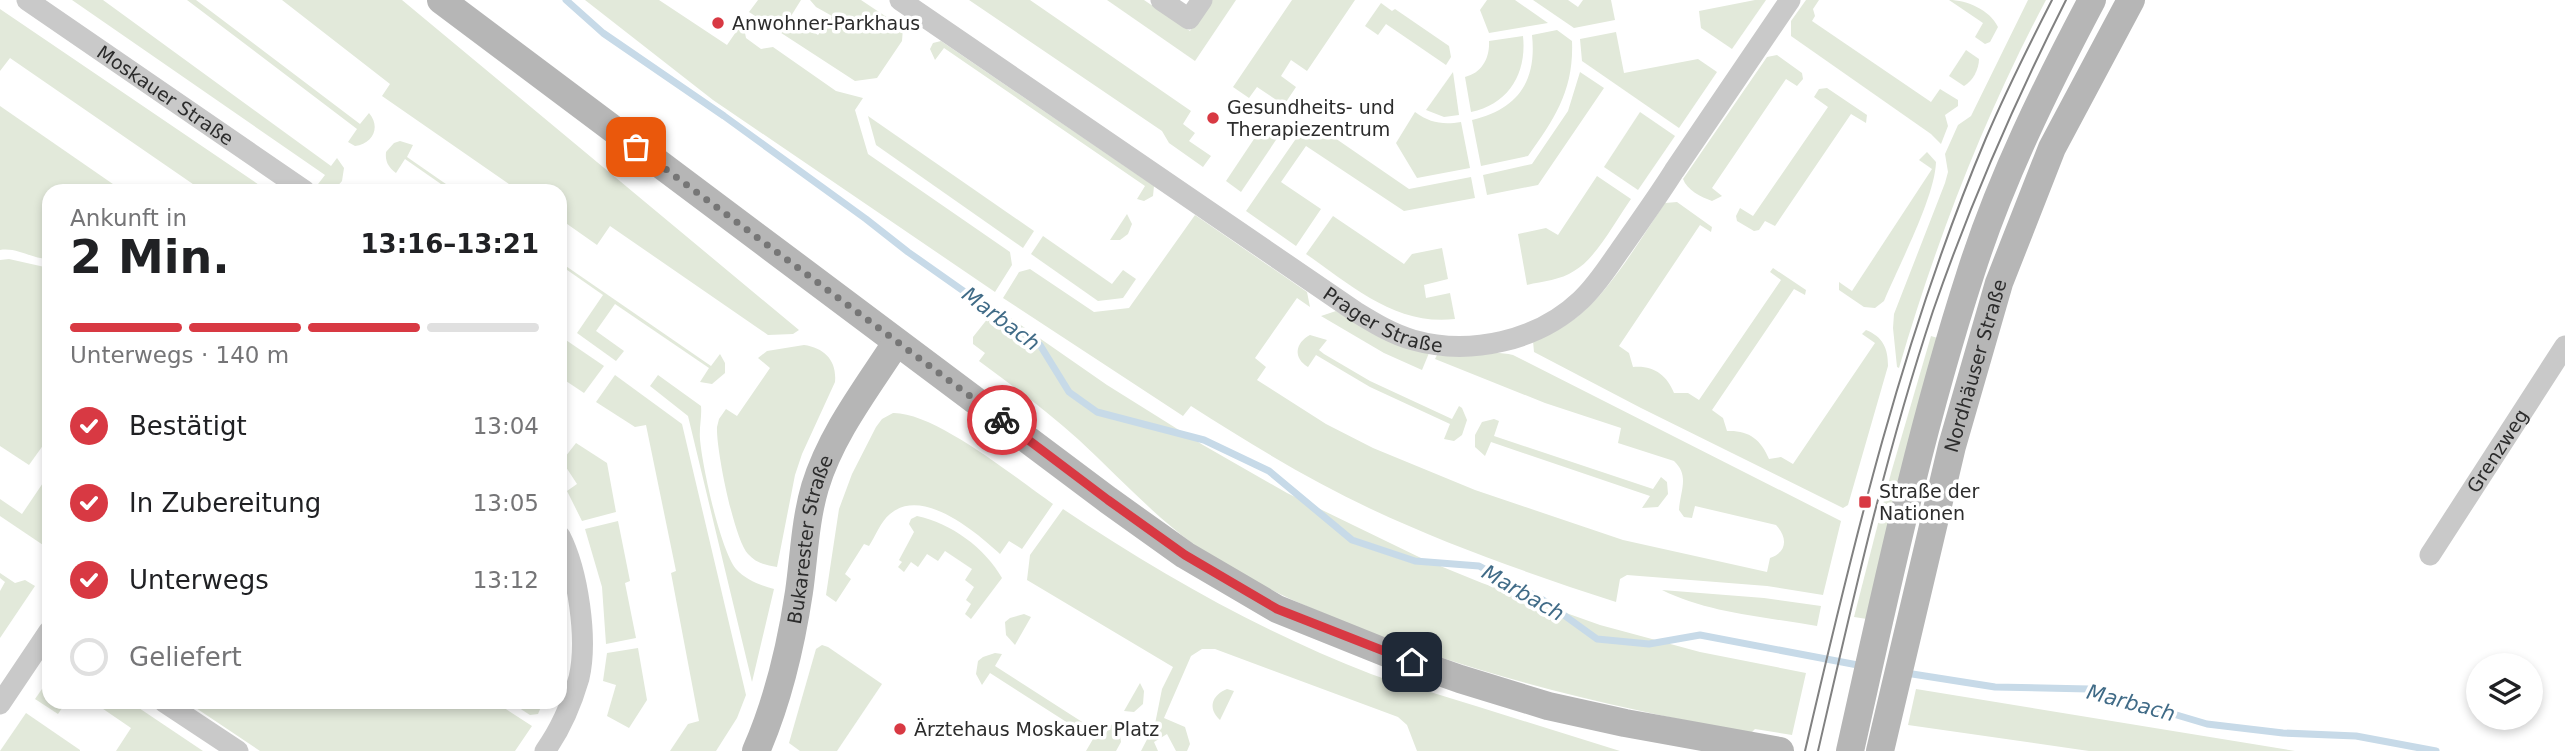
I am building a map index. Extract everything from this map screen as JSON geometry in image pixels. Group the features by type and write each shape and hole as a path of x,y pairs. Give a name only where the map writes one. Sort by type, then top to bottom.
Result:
{"main road":[{"path":"441,0 1108,500 1185,555 1277,609 1389,654 1548,706 1780,751"},
{"name":"Nordhäuser Straße","path":"1850,751 1920,446 1971,270 2025,133 2092,0"},
{"name":"Nordhäuser Straße","path":"1880,751 1952,446 1999,283 2052,148 2130,0"},
{"name":"Bukarester Straße","path":"756,751 776,694 790,642 809,513 816,484 836,440 896,342"}],"street":[{"name":"Moskauer Straße","path":"27,0 295,184"},
{"name":"Prager Straße","path":"900,0 1356,312 1404,337 1454,346 1495,343 1517,337 1550,322 1580,301 1600,279 1790,0"},
{"path":"1161,0 1189,19 1202,0"},
{"name":"Grenzweg","path":"2430,555 2565,346"},
{"path":"567,550 582,620 579,677 567,707"},
{"path":"0,704 42,641"},
{"path":"175,709 238,751"},
{"path":"545,751 555,737 566,709"}],"green space":[{"path":"72,0 103,0 331,166 337,158 344,168 342,181 339,184 318,184 325,175"},
{"path":"187,0 196,0 360,124 369,113 375,129 371,138 361,145 355,146 348,142 357,129"},
{"path":"282,0 402,0 799,330 793,334 768,335 610,226 597,245 567,224 567,184 509,184 382,96 390,84"},
{"path":"585,0 659,0 727,45 740,26 744,28 746,38 761,49 773,47 836,91 863,98 855,110 868,154 1010,252 1012,265 995,292 713,100"},
{"path":"758,0 801,0 791,16 818,35 832,16 816,7 810,0 861,0 903,28 902,41 877,78 855,81 749,12"},
{"path":"969,0 1030,0 1191,111 1183,124 1195,133 1189,141 1211,156 1203,167 1169,143 1162,131"},
{"path":"1107,0 1144,0 1190,31 1211,0 1236,0 1195,61"},
{"path":"1292,0 1355,0 1307,71 1291,60 1281,76 1296,87 1284,105 1257,87 1249,98 1233,87"},
{"path":"1487,0 1515,0 1548,23 1489,33 1480,10"},
{"path":"1533,0 1568,0 1578,7 1583,0 1611,0 1615,20 1574,28"},
{"path":"1766,0 1732,49 1701,28 1699,11"},
{"path":"1806,0 1819,0 1813,9 1815,16 1812,21 1931,102 1940,89 1958,100 1958,106 1945,115 1948,126 1941,144 1931,134 1791,36 1791,21"},
{"path":"1949,0 1970,4 1990,16 1998,27 1990,42 1985,44 1975,37 1983,23"},
{"path":"2028,0 2046,0 2002,89 1963,180 1929,273 1899,368 1893,328 1894,314 1945,183 1948,172 1945,154 1958,125 1971,116"},
{"path":"1381,3 1392,11 1395,9 1449,46 1451,57 1446,65 1386,24 1378,35 1365,26"},
{"path":"0,9 258,184 193,184 10,58 0,71"},
{"path":"1557,30 1572,41 1572,58 1566,89 1547,129 1528,156 1481,166 1472,120 1501,109 1513,100 1521,91 1531,66 1532,35"},
{"path":"1616,32 1624,73 1698,59 1717,72 1679,128 1582,61 1580,39"},
{"path":"1523,36 1522,62 1513,85 1496,102 1471,112 1465,77 1484,64 1489,41"},
{"path":"941,41 1154,186 1153,196 1144,201 1137,199 1145,186 944,48 935,60 930,49 933,43"},
{"path":"1966,50 1979,59 1975,74 1964,86 1949,76"},
{"path":"1777,55 1802,73 1803,79 1797,86 1786,79 1712,188 1722,196 1712,201 1699,195 1688,187 1683,179 1767,57"},
{"path":"1453,72 1459,115 1444,117 1426,110"},
{"path":"1580,72 1604,88 1538,185 1487,195 1483,175 1532,164 1568,111"},
{"path":"1827,88 1867,115 1866,123 1851,114 1775,226 1765,221 1759,230 1754,231 1737,221 1740,208 1753,216 1828,107 1814,97 1819,89"},
{"path":"0,106 113,184 42,184 42,258 12,250 0,250"},
{"path":"1415,112 1437,122 1461,122 1470,168 1417,178 1396,143"},
{"path":"1640,112 1675,136 1638,190 1604,167"},
{"path":"868,116 1034,231 1023,248 876,145"},
{"path":"1264,124 1280,134 1241,192 1226,181"},
{"path":"1316,125 1409,189 1471,177 1475,198 1404,211 1306,146 1281,182 1321,209 1296,246 1246,211 1304,127"},
{"path":"400,141 413,145 407,157 446,184 441,184 405,159 396,173 393,171 387,161 386,152 394,143"},
{"path":"1927,152 1936,162 1934,177 1915,231 1884,301 1875,308 1864,307 1839,290 1839,282 1852,291 1932,169 1919,160"},
{"path":"1597,176 1631,199 1598,248 1582,265 1569,274 1527,285 1518,234 1546,228 1558,235"},
{"path":"1677,202 1712,227 1711,232 1700,225 1619,346 1629,353 1633,367 1653,370 1663,376 1674,393 1688,393 1699,400 1781,280 1770,272 1773,268 1806,290 1805,295 1794,289 1712,410 1723,418 1727,431 1741,432 1758,441 1769,459 1781,457 1793,464 1875,343 1862,334 1866,330 1877,336 1886,349 1888,366 1848,505 1843,508 1534,352 1533,341 1566,325 1595,300 1627,260 1665,203"},
{"path":"1127,214 1132,224 1128,234 1120,240 1110,240"},
{"path":"1195,215 1307,292 1310,307 1297,298 1255,358 1266,367 1257,380 1326,424 1373,448 1475,490 1623,540 1767,572 1770,558 1780,552 1784,544 1783,535 1776,525 1695,506 1692,518 1684,517 1679,510 1682,472 1674,461 1618,443 1621,428 1545,403 1435,359 1437,355 1513,355 1841,521 1823,595 1767,586 1627,575 1620,579 1616,602 1461,548 1401,523 1325,486 1191,406 1183,416 1003,298 1019,272 1030,269 1094,312 1129,308"},
{"path":"1333,216 1404,264 1412,254 1442,248 1448,279 1424,285 1426,298 1450,293 1455,319 1434,320 1394,310 1358,290 1306,254"},
{"path":"1043,236 1112,284 1123,270 1136,279 1123,298 1098,301 1031,254"},
{"path":"9,259 42,266 42,447 29,465 0,446 0,260"},
{"path":"567,267 711,366 720,354 725,363 725,373 712,384 700,382 709,368 615,304 596,331 624,351 616,361 577,333 603,295 567,270"},
{"path":"996,308 1107,385 1203,445 1287,493 1423,559 1600,625 1700,652 1806,673 1792,735 1755,729 1751,733 1701,723 1601,702 1502,676 1454,662 1357,627 1252,580 1211,556 1177,531 1067,429 979,361 985,353 973,344 973,337"},
{"path":"1336,311 1365,329 1429,353 1422,370 1384,353 1321,316"},
{"path":"1310,335 1327,340 1319,350 1324,354 1370,381 1452,419 1459,406 1467,420 1462,435 1454,441 1444,439 1450,424 1370,387 1316,355 1308,367 1300,359 1298,351 1301,342"},
{"path":"1931,336 1941,339 1867,619 1854,617 1891,473"},
{"path":"567,341 604,366 584,393 567,382"},
{"path":"804,345 824,352 832,362 835,382 795,475 777,567 754,560 748,554 737,531 719,454 717,427 726,409 737,416 770,368 758,358 767,351"},
{"path":"615,375 682,424 746,695 737,718 716,751 670,751 688,724 699,721 671,573 676,571 646,425 635,427 596,402"},
{"path":"658,375 701,406 700,439 704,467 718,526 730,559 744,576 774,589 752,682 688,416 650,386"},
{"path":"893,413 931,423 953,435 1053,504 1022,549 1009,541 1000,554 949,516 918,505 903,507 887,517 869,546 864,544 845,574 851,579 836,602 826,595 839,509 852,474 876,427 882,419"},
{"path":"1494,419 1499,421 1494,436 1653,489 1661,477 1667,482 1668,494 1658,507 1642,508 1650,496 1491,442 1485,456 1475,447 1475,435 1482,422"},
{"path":"576,443 607,463 616,512 582,521 567,491 577,484 567,469 567,455"},
{"path":"42,484 42,544 0,516 0,499 22,514"},
{"path":"1063,509 1174,579 1330,658 1385,679 1620,751 1417,751 1407,725 1398,717 1215,649 1202,649 1191,656 1164,718 1185,727 1190,744 1187,751 1176,751 1167,734 1154,742 1158,751 1141,751 1155,724 1162,689 1173,667 1027,580 1030,555"},
{"path":"917,516 942,524 966,538 995,567 1002,578 971,619 965,614 971,604 966,600 974,587 965,580 972,569 945,551 938,561 927,554 918,567 911,562 904,572 898,567 914,532 909,524 911,519"},
{"path":"618,521 630,581 625,583 636,638 606,644 602,587 585,529"},
{"path":"0,573 15,583 25,580 35,586 0,638 0,591 5,582 0,578"},
{"path":"1662,590 1764,598 1821,606 1817,626 1718,609"},
{"path":"1024,614 1031,617 1015,645 1006,635 1005,622"},
{"path":"822,645 882,684 837,751 800,751 789,743 816,649"},
{"path":"638,648 647,700 629,728 607,716 616,685 603,681 607,653"},
{"path":"995,653 1002,654 995,666 1104,736 1112,724 1119,728 1121,742 1116,751 1086,751 1093,739 990,673 982,685 976,674 978,661"},
{"path":"1140,683 1144,691 1143,704 1134,712 1124,711"},
{"path":"42,689 42,704 35,699"},
{"path":"1227,689 1234,691 1220,720 1213,711 1213,702"},
{"path":"1916,689 2295,751 2089,751 1908,725"},
{"path":"103,709 140,709 203,751 116,751 131,728"},
{"path":"197,709 506,709 532,726 515,751 260,751"},
{"path":"521,709 540,709 538,714 530,715"},
{"path":"26,713 80,750 80,751 0,751"}],"waterway":[{"name":"Marbach","path":"566,0 603,33 724,116 908,252 1040,345 1069,392 1097,412 1204,440 1269,471 1352,540 1415,561 1479,566 1543,600 1597,639 1649,644 1700,635 1863,666"},
{"name":"Marbach","path":"1906,673 1995,687 2089,689 2207,724 2283,733 2356,736 2436,751"}],"tram line":[{"path":"1805,751 1861,518 1929,288 1986,138 2052,0"},
{"path":"1818,751 1884,475 1933,311 1994,153 2066,0"}],"way so far":[{"path":"636,147 1002,420"}],"place":[{"name":"Anwohner-Parkhaus","path":"718,23"},
{"name":"Gesundheits- und Therapiezentrum","path":"1213,118"},
{"name":"Straße der Nationen","path":"1865,502"},
{"name":"Ärztehaus Moskauer Platz","path":"900,729"}],"route":[{"path":"1002,420 1185,555 1277,609 1412,662"}]}
